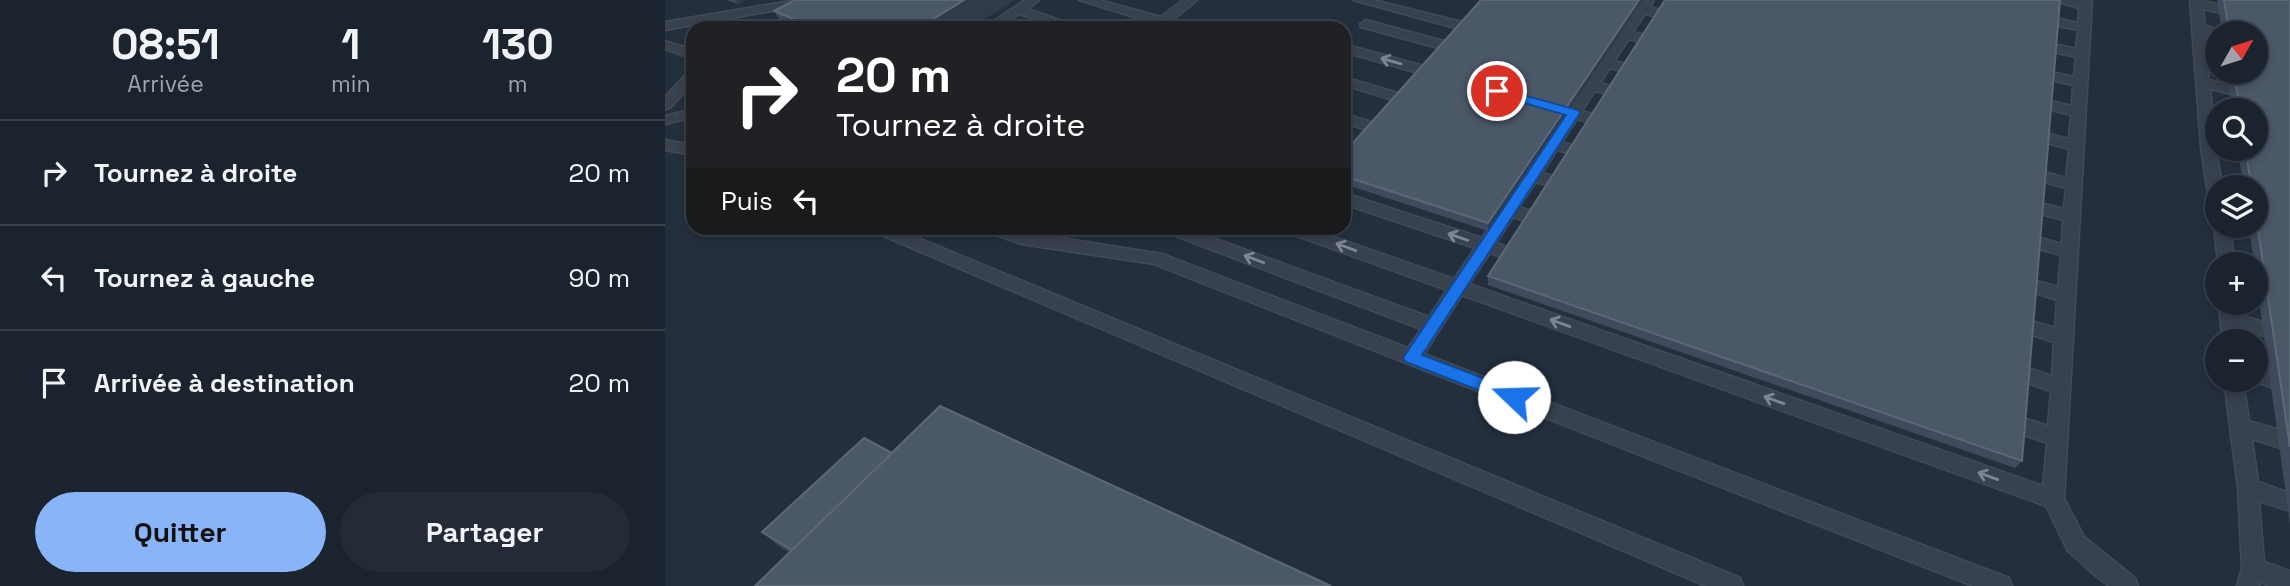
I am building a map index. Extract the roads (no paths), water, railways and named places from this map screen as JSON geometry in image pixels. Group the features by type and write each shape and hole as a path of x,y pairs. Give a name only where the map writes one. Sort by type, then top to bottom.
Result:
{"lane":[{"path":"695,21 809,0"},
{"path":"787,21 826,0"},
{"path":"1002,21 1033,0"},
{"path":"1085,0 1147,21"},
{"path":"1164,21 1191,0"},
{"path":"1359,0 1489,33"},
{"path":"1604,0 1645,5 1695,22"},
{"path":"2057,0 2086,3 2053,499 2076,544 2127,586"},
{"path":"2207,98 2203,83 2196,2 2250,15"},
{"path":"1412,358 1645,5"},
{"path":"1018,10 1053,21"},
{"path":"2018,14 2085,28"},
{"path":"665,26 686,23"},
{"path":"1366,24 1485,57"},
{"path":"1587,25 1679,47"},
{"path":"2199,29 2205,30"},
{"path":"2015,40 2083,55"},
{"path":"665,45 686,52"},
{"path":"1351,50 1459,81"},
{"path":"1567,53 1660,77"},
{"path":"2201,55 2205,56"},
{"path":"2014,68 2081,83"},
{"path":"1552,75 1645,100"},
{"path":"665,106 686,83"},
{"path":"2203,83 2290,103"},
{"path":"1351,84 1436,109"},
{"path":"2013,97 2079,113"},
{"path":"1535,102 1627,128"},
{"path":"665,120 686,115"},
{"path":"1351,120 1407,137"},
{"path":"2010,130 2077,146"},
{"path":"1514,132 1606,159"},
{"path":"665,145 686,149"},
{"path":"1482,160 1586,192"},
{"path":"2265,161 2290,167"},
{"path":"2007,167 2074,185"},
{"path":"1459,193 1562,226"},
{"path":"2005,198 2072,217"},
{"path":"1351,200 1538,263"},
{"path":"2003,234 2070,252"},
{"path":"897,235 1732,586"},
{"path":"1012,235 1156,258 2001,586"},
{"path":"1190,235 1433,326"},
{"path":"1312,235 2053,499"},
{"path":"2268,235 2290,241"},
{"path":"2001,276 2067,296"},
{"path":"2238,315 2290,336"},
{"path":"1997,317 2063,338"},
{"path":"1995,365 2060,386"},
{"path":"2268,379 2290,385"},
{"path":"2236,392 2248,488 2251,578 2290,582"},
{"path":"1992,416 2057,438"},
{"path":"2241,426 2290,442"},
{"path":"2248,488 2290,502"}]}
